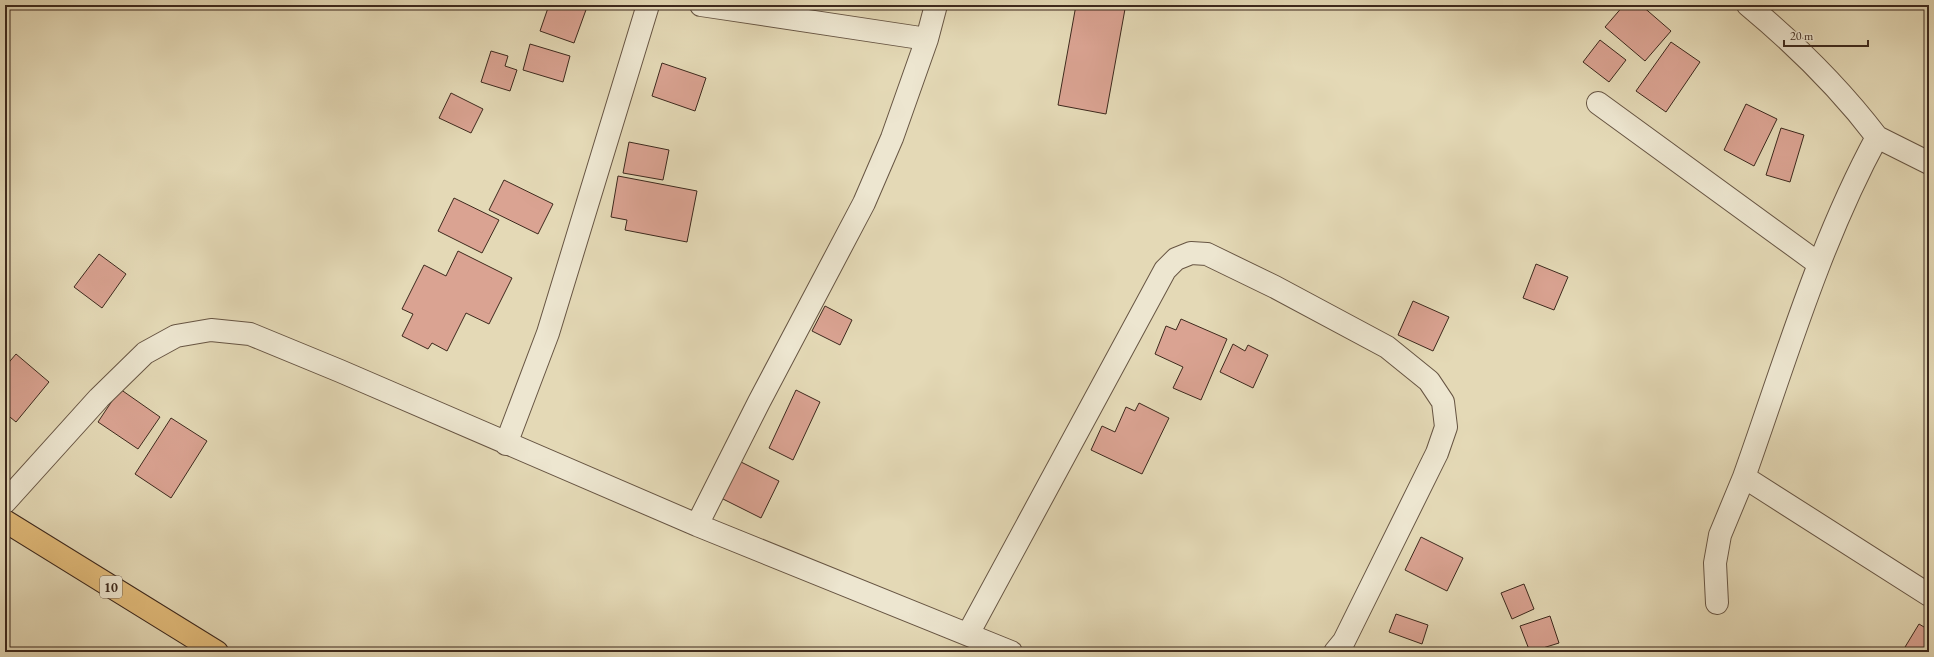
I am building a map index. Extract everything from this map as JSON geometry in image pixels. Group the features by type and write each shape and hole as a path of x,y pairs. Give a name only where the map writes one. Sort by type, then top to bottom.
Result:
{"highway":[{"name":"10","path":"5,521 217,652"}],"street":[{"path":"506,444 548,334 648,5"},
{"path":"701,5 927,39"},
{"path":"697,525 759,402 864,203 892,138 927,39 936,5"},
{"path":"1748,5 1795,45 1861,116 1877,136 1929,163"},
{"path":"1598,103 1819,264"},
{"path":"1717,603 1715,563 1720,535 1744,477 1819,264 1841,209 1877,136"},
{"path":"968,634 1165,270 1176,259 1191,252 1207,254 1276,287 1387,347 1429,381 1443,402 1446,427 1437,453 1344,641 1335,652"},
{"path":"5,502 99,398 145,353 176,336 211,330 250,334 340,371 506,444 697,525 1011,652"},
{"path":"1744,477 1929,595"}],"building":[{"path":"549,5 581,5 587,7 574,43 540,31"},
{"path":"1076,5 1107,5 1125,9 1106,114 1058,105"},
{"path":"1624,5 1641,5 1671,31 1645,61 1605,27"},
{"path":"1600,40 1626,60 1609,82 1583,62"},
{"path":"1671,42 1700,62 1666,112 1636,91"},
{"path":"530,44 570,56 563,82 523,70"},
{"path":"491,51 508,56 505,66 517,70 510,91 481,82"},
{"path":"662,63 706,78 695,111 652,96"},
{"path":"451,93 483,109 471,133 439,118"},
{"path":"1746,104 1777,119 1754,166 1724,150"},
{"path":"1781,128 1804,135 1790,182 1766,175"},
{"path":"629,142 669,150 663,180 623,173"},
{"path":"618,176 697,191 687,242 625,230 627,220 611,217"},
{"path":"504,180 553,204 538,234 489,210"},
{"path":"454,198 499,220 482,253 438,231"},
{"path":"458,251 512,278 489,324 466,313 447,351 432,343 428,349 402,336 413,314 402,309 424,265 446,276"},
{"path":"99,254 126,274 102,308 74,287"},
{"path":"1536,264 1568,277 1554,310 1523,298"},
{"path":"1413,301 1449,317 1433,351 1398,335"},
{"path":"825,306 852,320 840,345 812,331"},
{"path":"1181,319 1227,339 1201,400 1173,388 1183,367 1155,354 1166,326 1176,330"},
{"path":"1233,344 1245,351 1248,345 1268,355 1253,388 1220,372"},
{"path":"16,354 49,382 16,422 5,413 5,367"},
{"path":"120,389 160,417 138,449 98,422"},
{"path":"796,390 820,402 793,460 769,448"},
{"path":"1139,403 1169,418 1142,474 1091,450 1102,426 1115,432 1126,407 1135,411"},
{"path":"171,418 207,441 171,498 135,474"},
{"path":"739,461 779,481 761,518 721,498"},
{"path":"1421,537 1463,558 1447,591 1405,570"},
{"path":"1524,584 1534,609 1512,619 1501,593"},
{"path":"1396,614 1428,625 1422,644 1389,632"},
{"path":"1550,616 1559,643 1530,652 1520,626"},
{"path":"1919,624 1929,630 1929,652 1902,652"}]}
